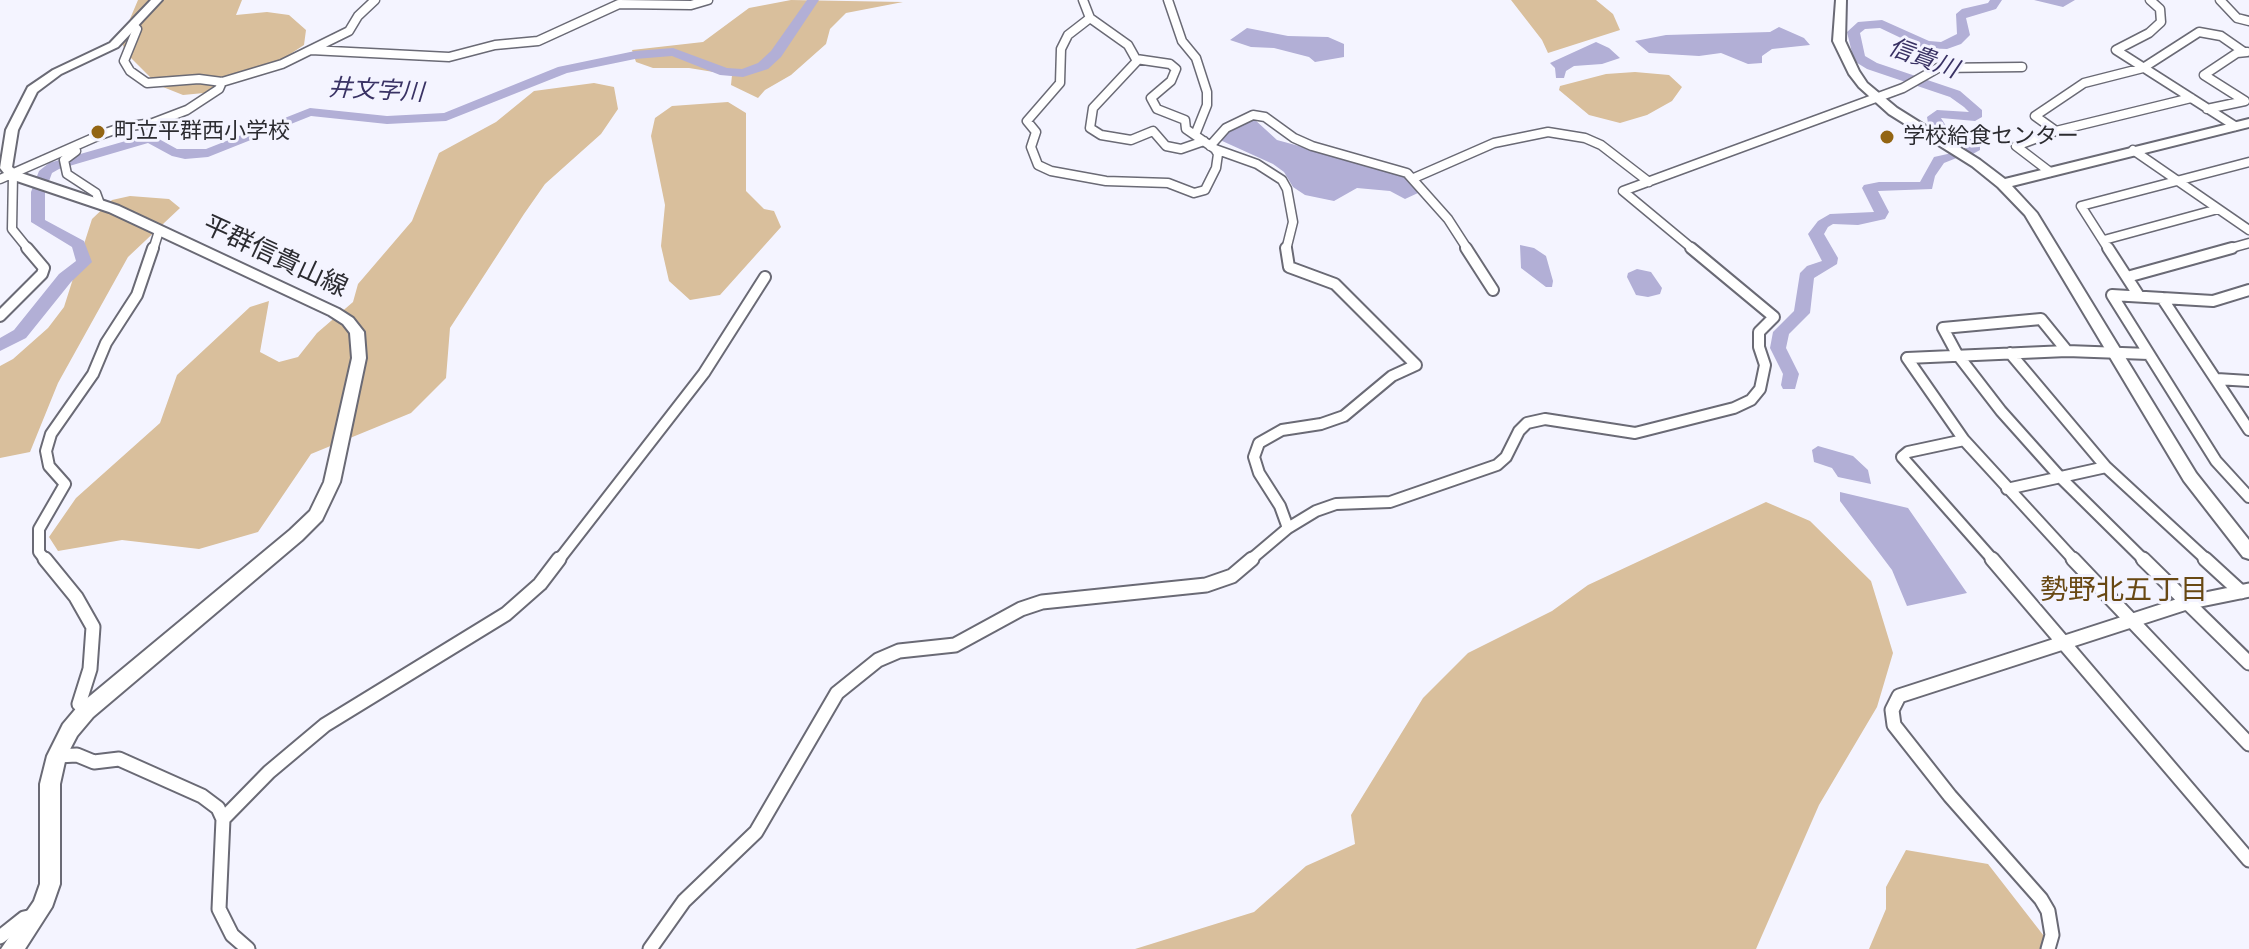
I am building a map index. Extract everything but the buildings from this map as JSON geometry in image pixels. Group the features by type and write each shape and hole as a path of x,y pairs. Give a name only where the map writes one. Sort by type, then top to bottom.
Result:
{"main road":[{"path":"13,178 6,168 12,130 32,90 57,72 100,54 134,26 157,0"},
{"path":"1841,0 1839,41 1858,78 1876,97 2003,184 2030,213 2190,477 2249,552"},
{"path":"2003,184 2249,123"},
{"name":"平群信貴山線","path":"12,949 36,915 50,884 50,784 57,756 70,730 86,711 316,515 332,482 360,341 348,321 285,289 100,204 13,178"}],"street":[{"path":"134,26 137,29 124,61 130,71 147,83 199,79 222,82 282,64 349,31 358,16 375,0"},
{"path":"311,50 449,57 495,45 538,41 619,4 691,5 708,0"},
{"path":"1083,0 1090,18 1128,45 1136,59"},
{"path":"1168,0 1182,41 1196,58 1207,92 1207,105 1195,135"},
{"path":"2150,0 2160,9 2161,22 2149,33 2116,50 2235,126"},
{"path":"2220,0 2237,18 2249,21"},
{"path":"1090,18 1068,35 1061,49 1060,83 1027,121 1036,132 1031,147 1038,165 1051,171 1106,181 1168,183 1194,193 1205,190 1216,168 1218,154 1210,145"},
{"path":"2056,131 2035,116 2084,83 2143,68 2199,32 2221,36 2247,52"},
{"path":"2207,109 2245,101 2204,75 2237,53 2247,52"},
{"path":"1136,59 1170,64 1176,69 1171,81 1151,98 1157,109 1185,120 1186,129 1210,145 1257,164 1282,180 1287,189 1293,222 1286,248 1289,267 1335,284 1416,365 1392,376 1344,416 1321,424 1282,430 1259,443 1254,457 1259,473 1280,506 1288,528"},
{"path":"1136,59 1130,71 1106,91 1093,108 1090,128 1101,135 1131,140 1153,131 1166,146 1181,149 1210,145 1226,128 1253,115 1265,117 1294,138 1312,146 1414,178 1470,249 1493,290"},
{"path":"650,949 684,901 756,832 837,693 878,660 899,651 955,645 1021,609 1042,602 1206,585 1242,570 1304,516 1336,504 1390,502 1497,465 1506,457 1519,431 1536,420 1635,433 1734,408 1751,400 1760,389 1765,365 1759,347 1759,332 1774,317 1623,191 1903,88 1938,68 2022,67"},
{"path":"0,316 42,274 44,268 12,229 13,178 100,135 153,123 187,110 219,89 222,82"},
{"path":"2050,172 2016,146 2056,131 2191,98"},
{"path":"100,204 96,193 71,179 64,162 78,150 131,126"},
{"path":"1414,178 1494,143 1548,132 1585,138 1601,145 1649,182"},
{"path":"2133,150 2247,227"},
{"path":"2139,296 2081,206 2249,162"},
{"path":"2104,240 2218,209"},
{"path":"86,711 79,704 90,669 93,627 76,597 39,552 39,529 65,484 49,466 46,451 51,434 93,374 106,343 141,288 159,231"},
{"path":"2127,277 2249,243"},
{"path":"223,819 269,772 325,725 456,647 506,614 540,584 704,373 765,277"},
{"path":"2249,290 2213,301 2112,295 2216,461 2249,497"},
{"path":"2162,298 2249,430"},
{"path":"2067,351 2041,319 1943,328 1957,354 2001,411 2060,477 2186,603 2243,649 2249,663"},
{"path":"2149,354 2113,351 1957,354 1908,356 1908,361 1964,440 2007,489 2249,744"},
{"path":"2010,353 2106,467 2245,591"},
{"path":"2217,379 2249,381"},
{"path":"1964,440 1908,452 1902,457 2065,641 2249,860"},
{"path":"2007,489 2106,467"},
{"path":"2048,949 2052,935 2048,911 2041,899 1950,796 1894,725 1892,710 1899,696 2186,603 2245,591"},
{"path":"57,756 77,755 94,762 119,759 202,796 218,808 223,819 219,909 232,935 248,949"},
{"path":"0,937 24,918 36,915"}],"shaded area":[{"path":"138,0 242,0 236,15 267,12 289,15 306,30 304,45 269,68 204,93 183,95 158,85 126,53 121,40"},
{"path":"791,0 903,2 846,13 830,29 826,44 791,75 765,90 758,98 731,85 732,75 689,68 653,68 636,62 632,50 703,42 749,8"},
{"path":"1511,0 1596,0 1613,14 1620,30 1548,53 1542,40"},
{"path":"1635,72 1669,75 1682,87 1672,101 1647,115 1620,123 1589,115 1559,90 1560,86 1606,74"},
{"path":"594,83 614,87 618,109 601,134 545,184 524,214 450,328 446,378 411,413 311,454 258,532 199,549 122,540 58,551 49,537 76,498 160,423 177,375 250,307 269,301 260,352 279,362 298,357 317,333 353,302 358,284 412,221 439,153 496,122 534,91"},
{"path":"728,102 746,113 746,191 764,209 774,211 781,227 720,295 690,300 669,281 661,246 665,205 651,136 655,118 672,106"},
{"path":"130,196 169,199 180,208 128,257 58,383 30,452 0,458 0,366 13,359 48,328 64,307 92,219 112,200"},
{"path":"1766,502 1810,521 1871,581 1893,653 1877,707 1819,805 1756,949 1135,949 1254,912 1306,866 1355,844 1351,815 1423,698 1468,653 1552,611 1588,585"},
{"path":"1906,850 1988,864 2054,949 1869,949 1886,909 1886,887"}],"water":[{"path":"1779,27 1804,38 1810,45 1772,49 1762,56 1762,63 1748,64 1721,53 1699,56 1649,53 1635,41 1666,35 1770,32"},
{"path":"1247,28 1288,36 1328,37 1344,44 1344,57 1315,62 1309,57 1274,48 1251,47 1230,40"},
{"path":"1596,42 1620,58 1602,64 1574,66 1566,71 1564,78 1556,78 1555,68 1550,63"},
{"path":"1236,119 1254,119 1277,140 1401,174 1409,178 1418,193 1405,199 1390,191 1357,188 1334,201 1305,195 1293,187 1284,172 1273,164 1220,140"},
{"path":"1520,245 1534,248 1546,256 1552,287 1546,287 1521,268"},
{"path":"1637,269 1651,272 1662,288 1660,294 1648,297 1636,295 1627,277 1628,273"},
{"path":"1818,446 1853,456 1868,470 1871,484 1838,477 1832,468 1814,462 1812,450"},
{"path":"1840,492 1908,508 1967,593 1907,606 1892,570 1840,501"}],"waterway":[{"name":"井文字川","path":"0,345 20,334 65,278 84,262 79,244 38,222 38,192 46,171 54,166 150,138 172,152 185,155 208,153 310,112 387,120 446,117 563,70 635,55 673,52 725,72 743,73 763,66 776,54 813,0"},
{"name":"信貴川","path":"1969,152 1975,147 1941,129 1934,117 1937,114 1975,117 1977,113 1969,104 1955,94 1872,66 1859,58 1853,32 1862,25 1882,24 1927,45 1942,46 1964,35 1960,17 1966,12 1992,6 1996,0"},
{"name":"信貴川","path":"2040,0 2063,3 2069,0"},
{"name":"信貴川","path":"1789,385 1791,374 1778,348 1781,332 1802,313 1806,277 1812,270 1829,264 1830,258 1816,234 1823,224 1830,219 1858,220 1880,216 1882,212 1869,188 1927,186 1928,176 1939,160 1952,157"}],"place":[{"name":"町立平群西小学校","path":"98,132"},
{"name":"学校給食センター","path":"1887,137"}],"district":[{"name":"勢野北五丁目","path":"2124,591"}]}
